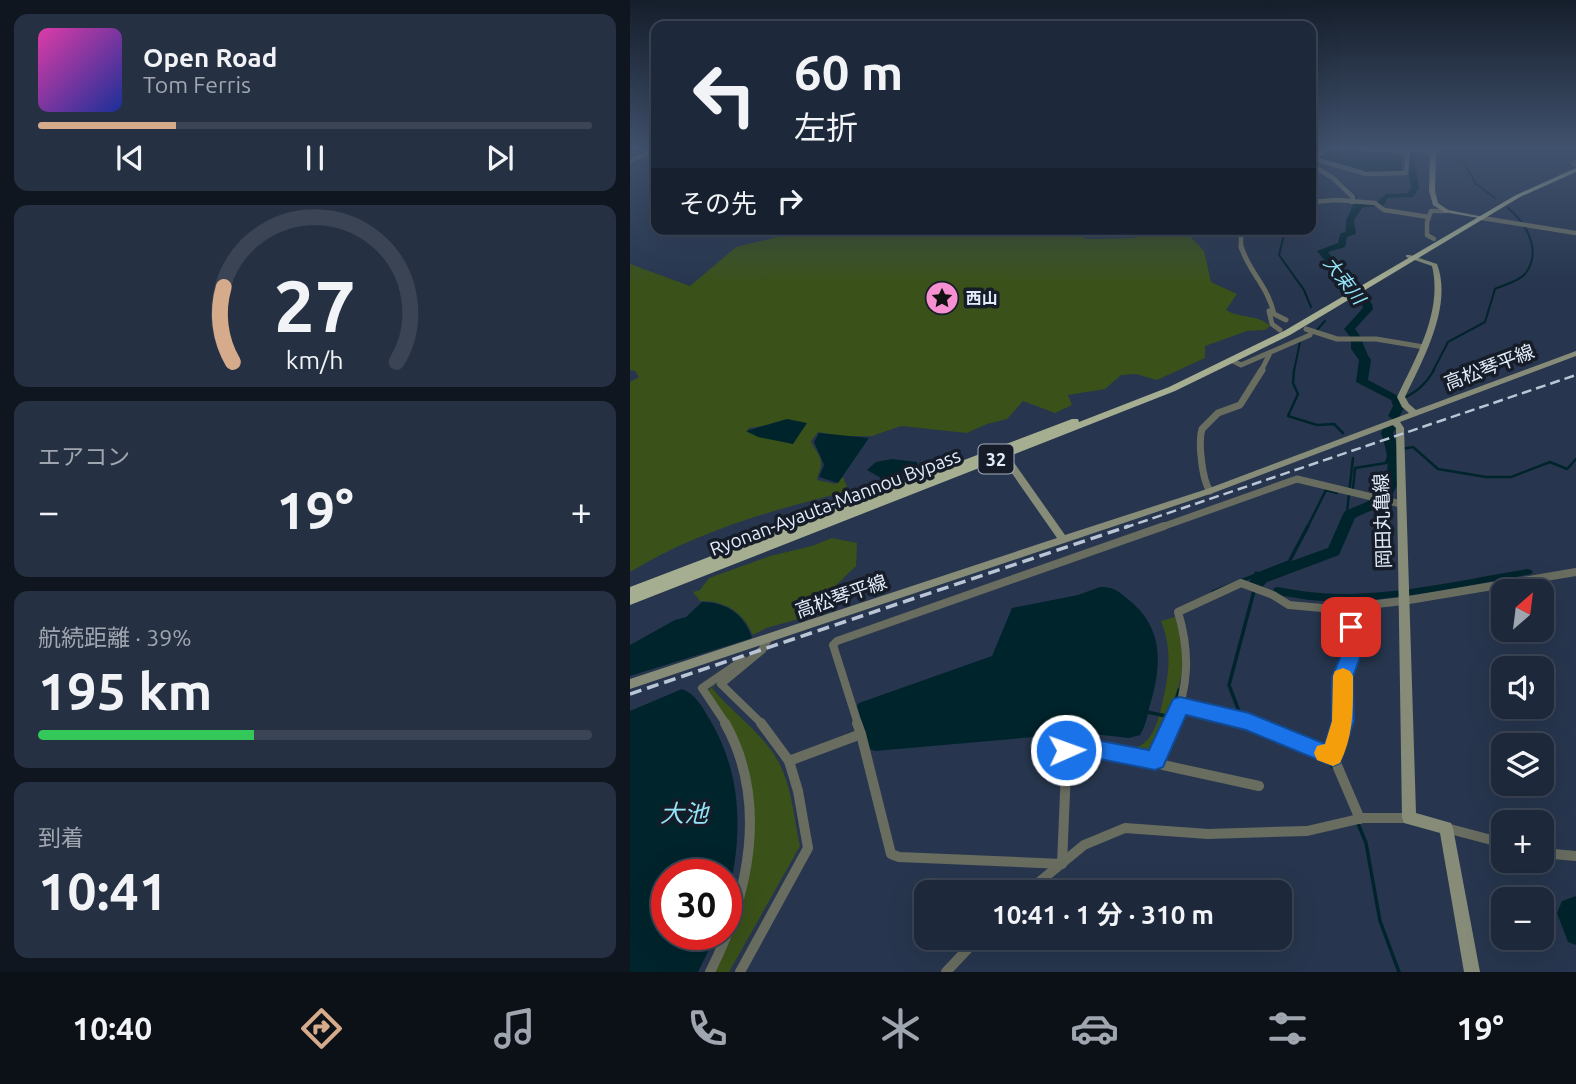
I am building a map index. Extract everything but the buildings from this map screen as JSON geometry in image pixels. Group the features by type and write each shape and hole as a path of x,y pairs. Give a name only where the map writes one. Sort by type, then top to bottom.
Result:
{"highway":[{"name":"Ryonan-Ayauta-Mannou Bypass","path":"1413,257 1434,239 1520,194"},
{"name":"Ryonan-Ayauta-Mannou Bypass","path":"630,592 1172,389 1233,361 1478,217"},
{"name":"Ryonan-Ayauta-Mannou Bypass","path":"630,601 1165,385 1355,291"}],"main road":[{"path":"1433,194 1435,204 1446,211 1478,217"},
{"path":"1395,422 1415,414 1401,398 1424,347 1440,284 1437,267 1413,257"},
{"name":"高松琴平線","path":"1415,414 1576,353"},
{"name":"高松琴平線","path":"630,684 765,644 1210,491 1395,422"},
{"name":"岡田丸亀線","path":"1395,422 1400,428 1409,818"},
{"path":"1002,453 1063,540"},
{"path":"1409,818 1446,828 1472,972"}],"street":[{"path":"1351,194 1354,202"},
{"path":"1316,202 1378,204 1384,210 1429,217"},
{"path":"1434,239 1427,235 1431,211 1446,211"},
{"path":"1478,217 1576,233"},
{"path":"1240,235 1239,244 1245,260 1269,294 1274,314 1283,325"},
{"path":"1272,307 1269,308 1272,324 1283,325"},
{"path":"1233,361 1241,365 1256,357 1269,355 1312,332 1337,339 1383,340 1424,347"},
{"path":"1210,491 1203,483 1204,463 1198,450 1201,431 1214,416 1241,405 1259,382 1269,355"},
{"path":"1062,864 899,857 891,854 861,734 833,645 837,641 1297,479 1401,504"},
{"path":"1155,760 1180,705 1189,673 1189,650 1178,612 1241,583 1290,605 1334,609 1403,595 1576,572"},
{"path":"1347,607 1355,646 1342,677 1343,721 1333,756 1357,820"},
{"path":"740,972 808,848 798,791 789,761 763,725 722,687 722,684 765,644"},
{"path":"710,972 731,929 740,898 746,866 747,793 740,758 732,738 702,688 765,644"},
{"path":"1180,705 1245,721 1333,756"},
{"path":"789,761 861,734"},
{"path":"1062,864 1067,746 1155,760 1163,765 1259,786"},
{"path":"1042,880 1084,845 1125,828 1208,834 1307,831 1357,820 1409,818"},
{"path":"1446,828 1491,840"},
{"path":"1554,854 1576,856"},
{"path":"946,972 967,950"}],"green space":[{"path":"786,235 1078,235 1087,239 1189,235 1204,251 1211,282 1237,294 1226,310 1260,320 1270,326 1265,330 1247,331 1205,346 1205,358 1157,380 1136,374 1121,375 1105,389 1068,395 1072,405 1055,413 1023,401 1007,419 967,433 901,426 872,436 843,436 818,432 811,441 821,460 817,480 835,484 843,477 849,491 736,523 682,545 630,572 630,382 639,377 635,371 630,370 630,264 690,286 736,247","holes":["776,424 793,444 747,432 749,428"]},
{"path":"832,538 857,543 856,566 830,591 816,600 810,616 766,628 753,635 739,614 718,603 700,601 693,592 700,590 709,578"},
{"path":"1175,617 1182,645 1183,666 1170,715 1160,713 1169,656 1161,621"},
{"path":"736,667 712,688 764,741 778,761 790,792 800,846 742,949 742,874 749,779 707,691"},
{"path":"1159,716 1170,718 1151,753 1146,756 1065,741 1080,740 1132,748 1143,744 1152,734"},
{"path":"722,950 741,950 729,972 712,972"}],"water":[{"path":"787,419 807,423 793,444 758,437 746,431"},
{"path":"819,433 869,438 838,483 819,477 824,465 814,442"},
{"path":"892,459 917,462 919,470 886,481 867,470 876,462"},
{"path":"1100,587 1119,592 1140,610 1148,621 1157,645 1155,684 1140,735 1129,738 1067,731 1045,736 875,751 870,749 857,706 859,703 992,656 1012,608 1078,595"},
{"path":"702,602 719,604 734,611 745,623 752,638 630,676 630,645 675,620 686,617"},
{"name":"大池","path":"682,689 702,706 729,764 737,810 735,859 651,859 651,950 709,950 698,972 630,972 630,711"}],"waterway":[{"path":"1343,238 1341,235 1347,232 1347,223 1356,197 1353,194"},
{"name":"大束川","path":"1394,416 1399,406 1396,398 1362,382 1365,360 1357,349 1357,338 1349,329 1368,309 1367,304 1322,251 1342,245 1343,236 1353,232 1350,220 1360,205 1380,204 1386,196 1410,194"},
{"path":"1490,194 1495,198"},
{"path":"1433,371 1448,342 1485,322 1495,289 1519,279 1530,265 1530,238 1521,221 1508,208"},
{"path":"1284,235 1279,255 1304,290 1311,307"},
{"path":"1316,331 1325,321"},
{"path":"1294,371 1300,342"},
{"path":"1294,370 1293,383 1298,394 1288,416 1317,425 1334,424 1343,433"},
{"path":"1398,400 1419,388 1434,370"},
{"name":"大束川","path":"1255,584 1261,578 1334,551 1349,515 1375,503 1386,493 1394,477 1395,468 1387,433 1390,428"},
{"path":"1402,449 1413,447 1438,469 1486,477 1511,477 1550,462 1567,469 1576,459"},
{"path":"1350,490 1353,489 1355,468 1386,463 1390,451 1398,449"},
{"path":"1341,528 1347,512 1353,458"},
{"path":"1308,526 1326,490 1337,493"},
{"path":"1257,574 1289,562 1308,526"},
{"name":"大束川","path":"1286,568 1333,549 1342,526"},
{"path":"1278,591 1309,596 1372,597 1528,572"},
{"path":"1213,592 1257,574"},
{"name":"大束川","path":"1257,574 1261,578"},
{"path":"1242,719 1229,685 1254,591"},
{"path":"1147,712 1171,717 1179,690"},
{"path":"1255,730 1310,752"},
{"path":"1323,757 1333,767"},
{"path":"1357,821 1366,843 1380,921 1399,972"},
{"path":"1576,907 1568,913 1576,934"}],"railway":[{"path":"1124,528 1576,375"},
{"path":"630,694 1129,526"}],"slow traffic":[{"path":"1325,753 1333,756 1343,721 1343,676"}],"place":[{"name":"西山","path":"942,298"}],"route":[{"path":"1066,750 1067,746 1075,745 1155,760 1177,719 1180,705 1249,722 1333,756 1343,721 1342,677 1355,646 1351,627"}]}
